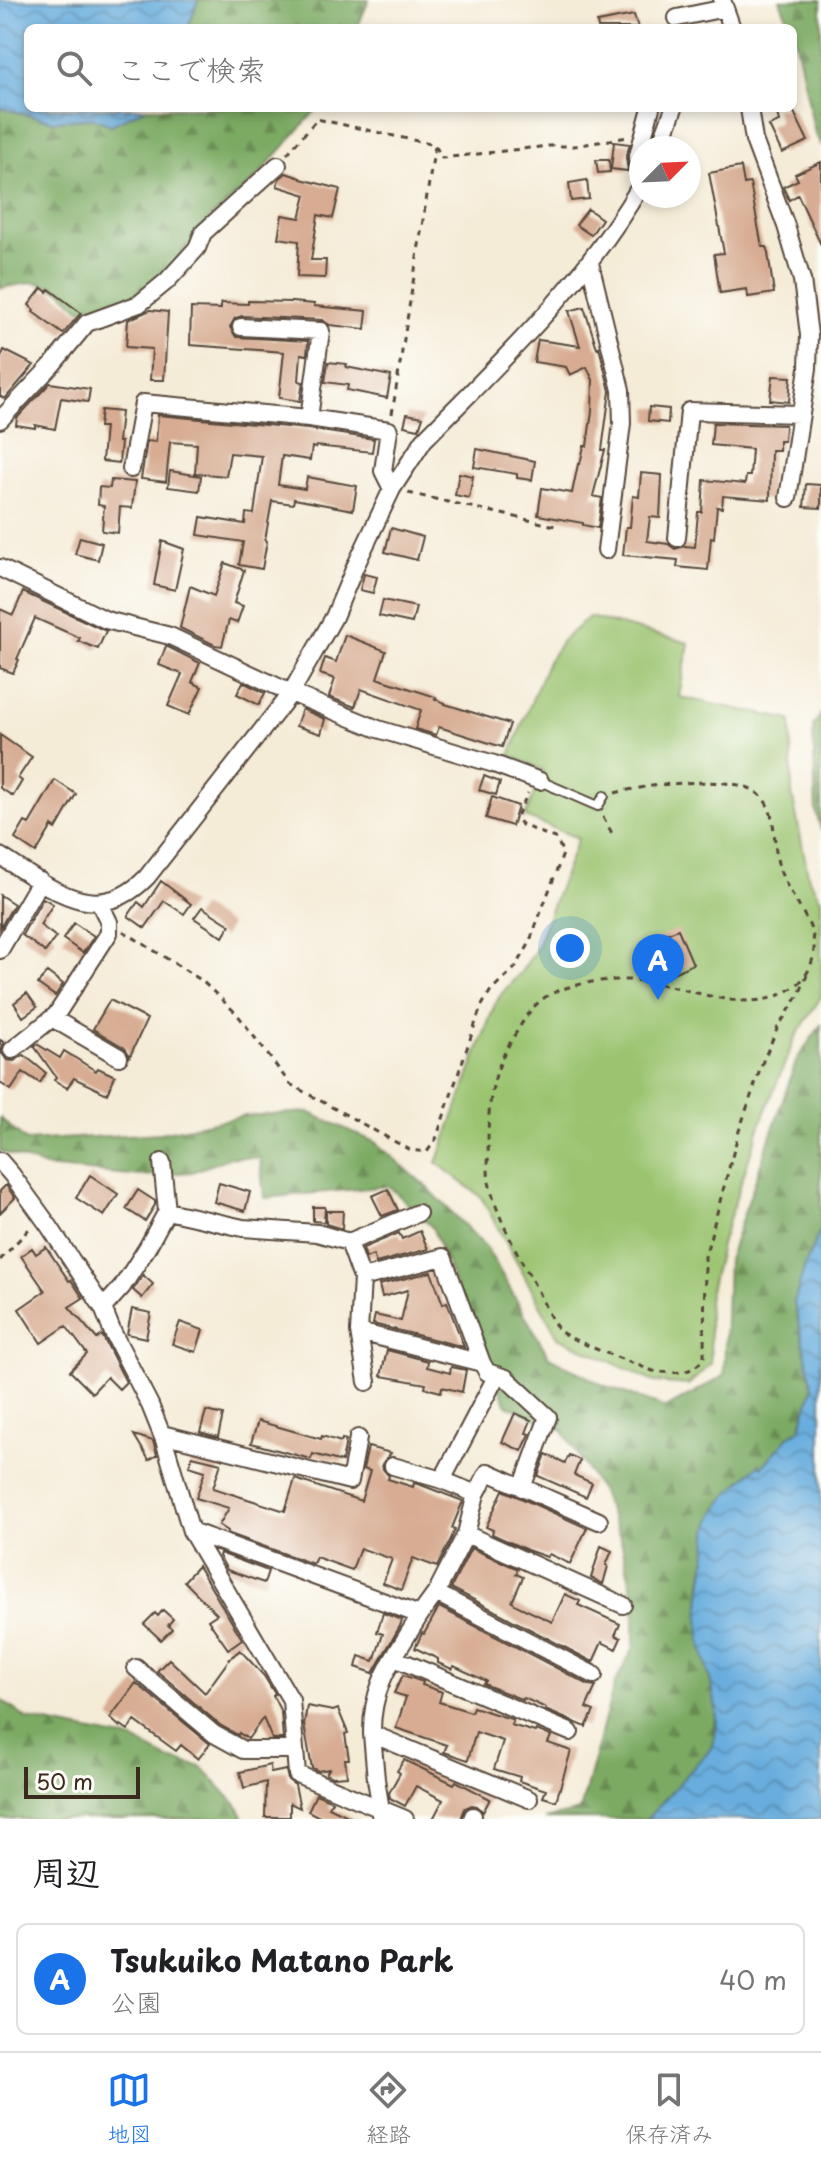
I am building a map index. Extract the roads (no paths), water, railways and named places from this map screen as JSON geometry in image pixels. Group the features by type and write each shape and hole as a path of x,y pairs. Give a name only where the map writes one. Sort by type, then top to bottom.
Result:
{"street":[{"path":"673,0 678,23 724,4 731,24"},
{"path":"644,136 650,112"},
{"path":"665,136 673,112"},
{"path":"750,112 754,140 802,280 809,335 808,368 788,498"},
{"path":"0,420 87,323 139,304 158,289 197,248 203,233 278,165"},
{"path":"0,856 72,899 99,902 128,894 147,877 291,693 334,617 392,489 424,440 550,312 590,263 629,206"},
{"path":"590,263 621,390 622,423 606,550"},
{"path":"241,327 321,331 309,418"},
{"path":"131,469 143,403 309,418 389,430 383,471 392,489"},
{"path":"677,538 689,411 801,414"},
{"path":"0,568 106,620 170,636 291,693 378,729 537,780"},
{"path":"0,950 40,881"},
{"path":"12,1050 56,1015 109,933 109,922 99,902"},
{"path":"52,1018 119,1057"},
{"path":"0,1161 42,1216 103,1308 150,1405 162,1434 191,1531 291,1700 297,1774 380,1815 405,1819"},
{"path":"103,1308 122,1287 167,1211 162,1162"},
{"path":"167,1211 243,1228 317,1233 349,1242 418,1213"},
{"path":"349,1242 362,1278 359,1332 367,1382"},
{"path":"362,1278 443,1257 487,1372 506,1378 548,1417 522,1488"},
{"path":"359,1332 482,1363"},
{"path":"442,1480 497,1375"},
{"path":"162,1434 350,1481 358,1438"},
{"path":"393,1466 476,1494"},
{"path":"380,1815 372,1734 374,1698 386,1670 436,1593 466,1534 476,1494 488,1472 599,1521"},
{"path":"191,1531 420,1615"},
{"path":"466,1534 623,1605"},
{"path":"436,1593 594,1675"},
{"path":"394,1658 570,1732"},
{"path":"136,1668 214,1734 243,1750 295,1750"},
{"path":"372,1734 529,1799"}],"lane":[{"path":"537,780 598,806 604,796"}],"water":[{"path":"0,0 198,0 189,24 24,24 24,112 138,112 111,125 93,118 54,121 0,108"},
{"path":"821,1229 821,1819 647,1819 710,1749 715,1735 715,1702 699,1626 709,1527 720,1504 733,1489 760,1464 762,1467 790,1435 800,1429 813,1387 794,1303 805,1265"}],"place":[{"name":"Tsukuiko Matano Park","path":"658,1000"}]}
